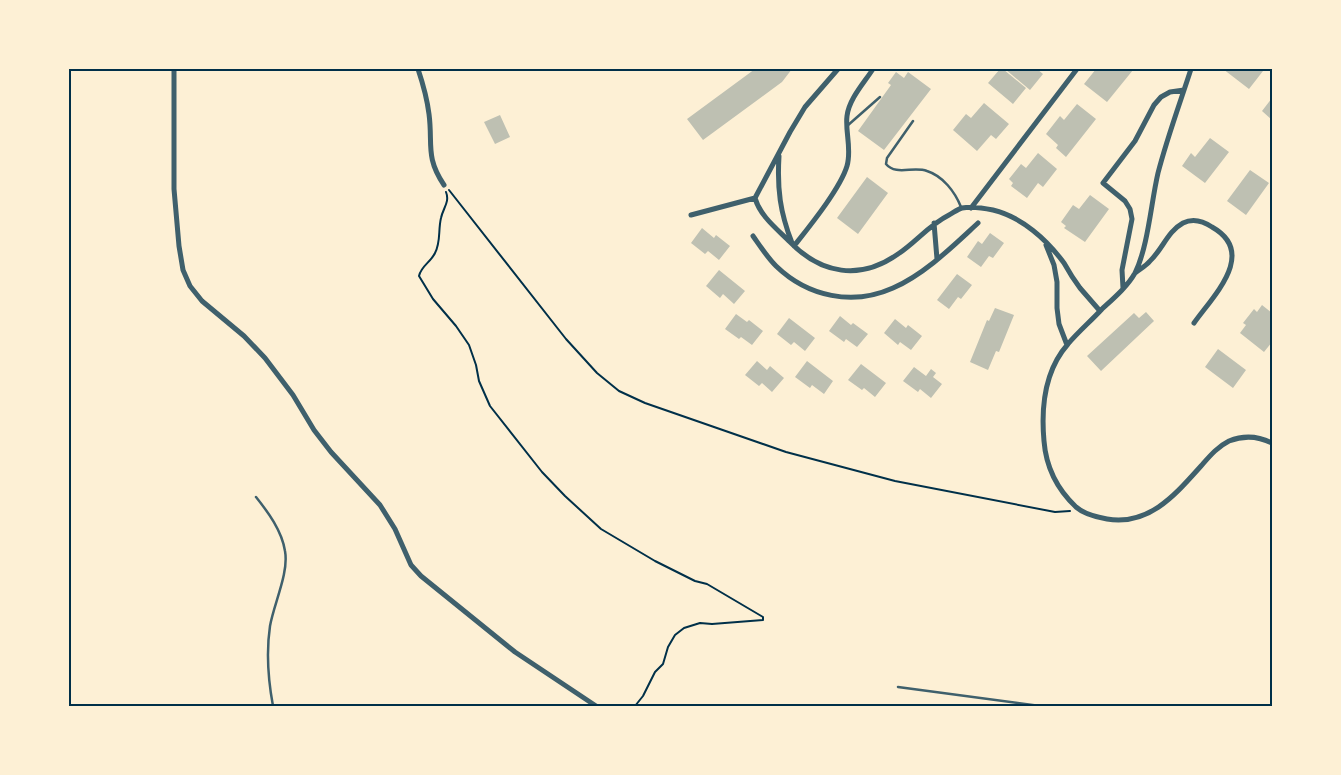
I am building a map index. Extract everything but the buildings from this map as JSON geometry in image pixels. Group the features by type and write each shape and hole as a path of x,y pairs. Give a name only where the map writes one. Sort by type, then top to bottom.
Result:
{"street":[{"path":"174,69 175,199 183,270 190,286 202,301 244,336 265,358 293,395 314,430 331,452 380,505 395,529 411,565 421,576 515,652 596,706"},
{"path":"418,69 425,89 429,116 431,160 435,172 444,185"},
{"path":"690,215 755,198 805,107 838,69"},
{"path":"794,246 840,182 847,165 849,151 847,115 851,102 873,69"},
{"path":"971,208 1077,69"},
{"path":"1191,69 1159,172 1141,255 1134,273 1123,289 1066,345 1054,366 1045,393 1043,435 1045,455 1053,478 1065,497 1080,510 1099,517 1118,520 1138,518 1157,509 1176,494 1214,452 1228,442 1244,436 1262,438 1272,443"},
{"path":"1123,289 1122,270 1132,219 1130,209 1125,201 1103,183 1135,141 1154,105 1170,92 1184,90"},
{"path":"779,154 777,181 780,204 785,224 794,246"},
{"path":"755,198 763,214 794,246 819,264 833,269 849,271 866,270 882,264 899,254 934,223 962,208 992,210 1013,218 1030,228 1044,240 1100,311"},
{"path":"1134,273 1151,261 1173,231 1182,224 1192,221 1204,222 1216,228 1226,239 1232,250 1233,264 1228,277 1194,323"},
{"path":"934,223 937,259"},
{"path":"753,236 776,266 790,278 808,289 842,297 872,296 894,288 937,259 978,223"},
{"path":"1044,240 1054,265 1057,282 1059,324 1066,345"}],"lane":[{"path":"848,126 880,97"},
{"path":"913,121 887,158 886,164 890,169 896,171 926,170 937,176 956,194 962,208"},
{"path":"256,497 281,536 286,551 285,568 270,626 268,679 273,706"},
{"path":"898,687 1040,706"}],"path":[{"path":"444,185 566,339 597,373 619,391 786,452 895,482 1055,512 1080,510"},
{"path":"444,185 448,202 441,220 439,244 433,257 422,268 419,276 433,299 466,340 473,358 478,381 490,406 501,421 547,477 601,529 655,561 695,581 707,584 763,617 764,620 712,624 700,623 684,628 676,635 668,647 664,664 655,672 636,706"}]}
